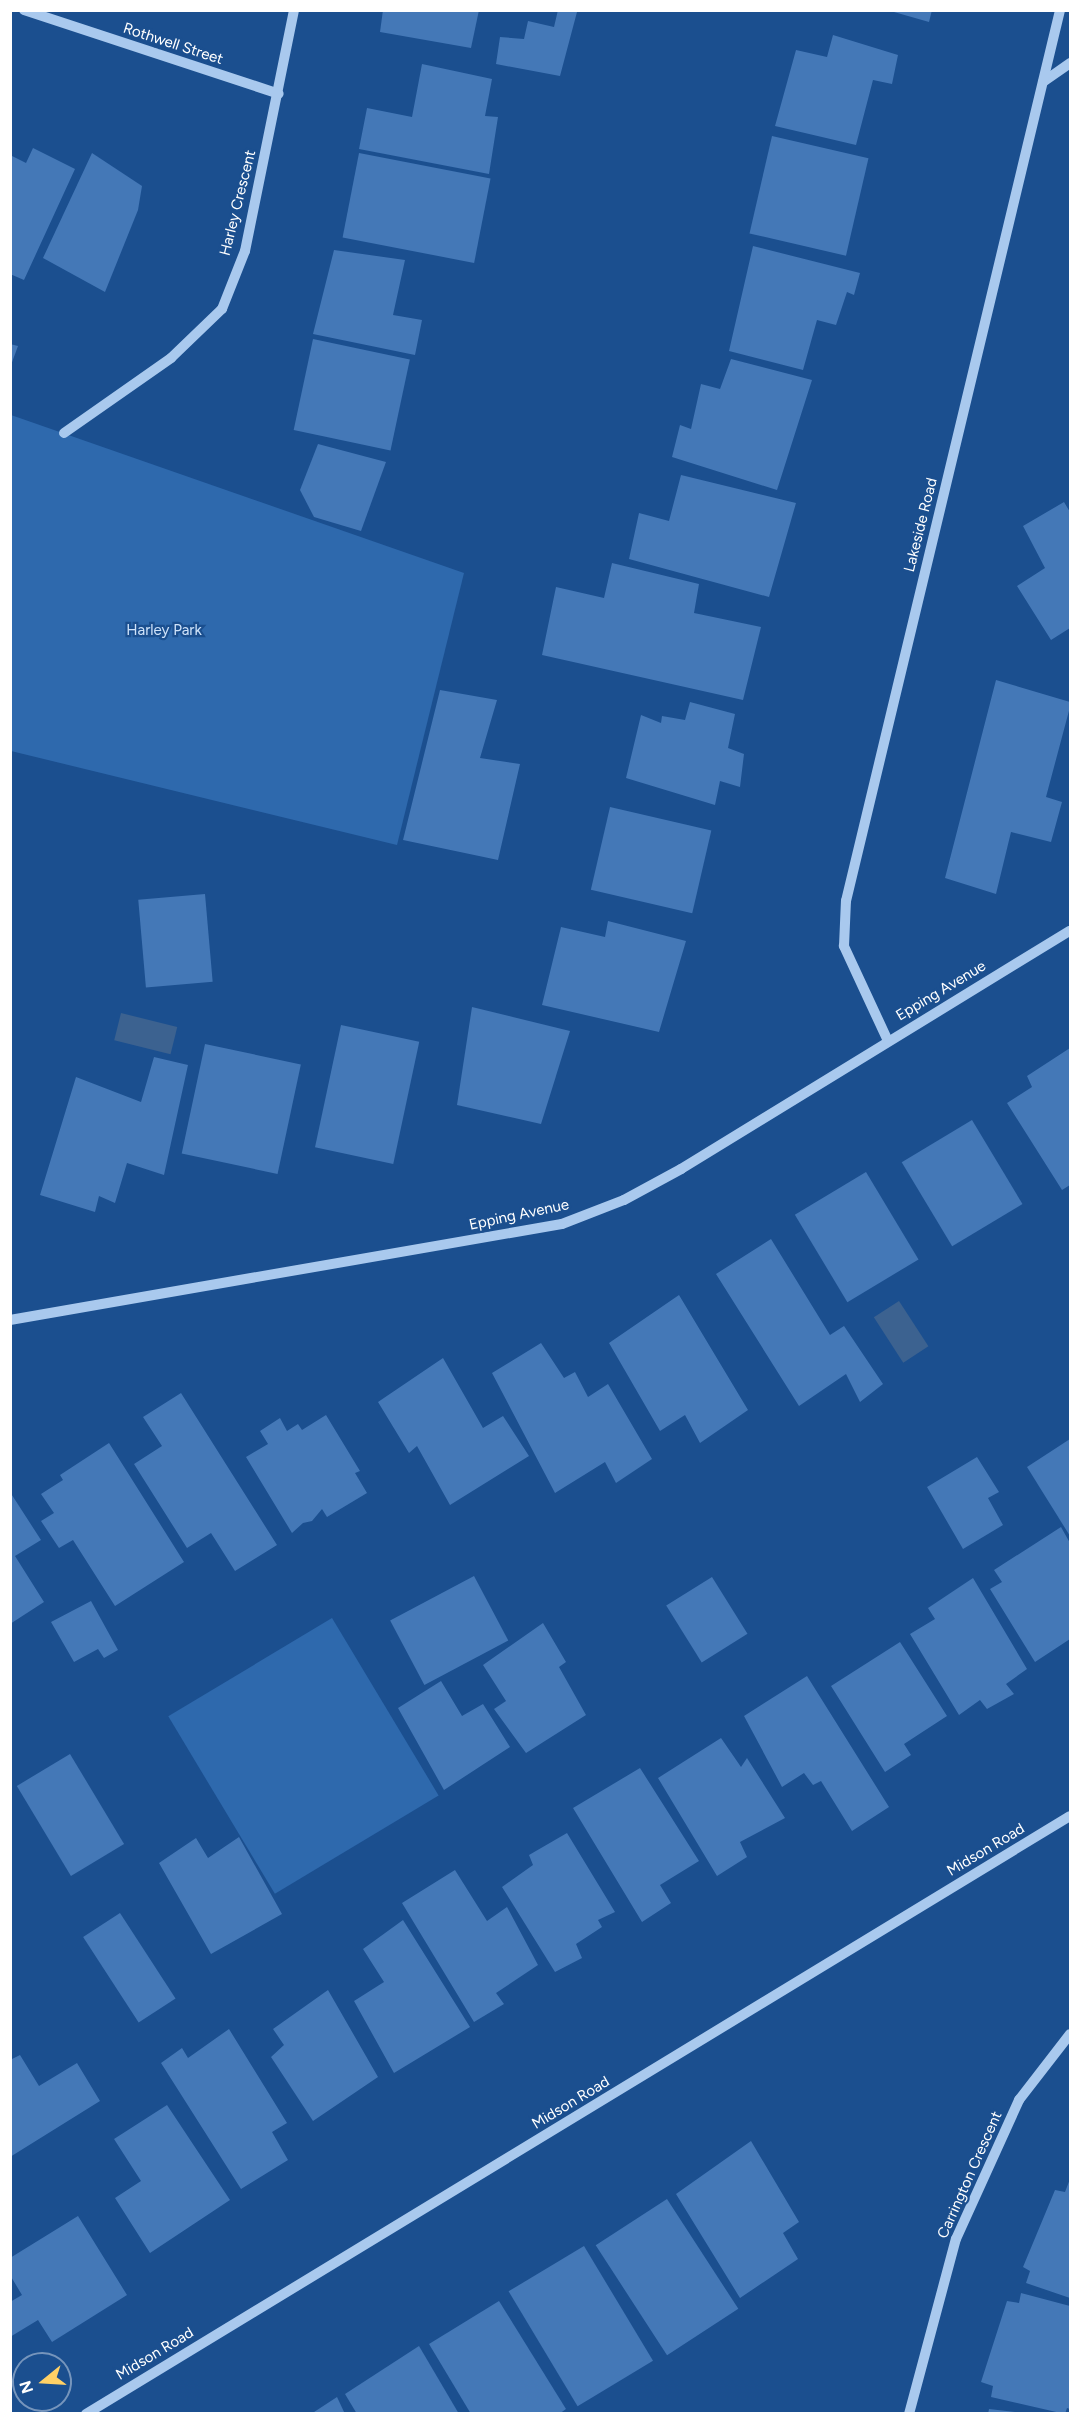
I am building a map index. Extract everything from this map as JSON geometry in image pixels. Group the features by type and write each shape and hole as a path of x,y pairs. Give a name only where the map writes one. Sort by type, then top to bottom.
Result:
{"street":[{"name":"Rothwell Street","path":"24,10 279,94"},
{"name":"Harley Crescent","path":"63,433 171,358 222,309 244,250 279,94 294,10"},
{"name":"Lakeside Road","path":"888,1041 844,946 846,901 1060,10"},
{"path":"1043,82 1071,63"},
{"name":"Epping Avenue","path":"10,1320 562,1224 624,1200 662,1179 1071,931"},
{"name":"Midson Road","path":"86,2414 1071,1816"},
{"name":"Carrington Crescent","path":"909,2414 956,2239 1019,2100 1071,2034"}],"green space":[{"name":"Harley Park","path":"11,415 464,573 397,845 11,751"},
{"path":"332,1618 439,1795 275,1894 168,1716"}],"shaded area":[{"path":"121,1013 177,1027 171,1054 114,1040"},
{"path":"899,1301 928,1346 903,1363 874,1317"}],"building":[{"path":"383,10 479,10 471,48 380,32"},
{"path":"558,10 577,12 560,76 496,64 500,37 524,39 528,21 554,27"},
{"path":"887,10 932,10 929,22"},
{"path":"833,35 898,55 892,84 873,80 856,145 775,126 796,50 827,57"},
{"path":"422,64 492,79 485,116 498,117 489,174 359,149 367,108 412,117"},
{"path":"772,136 868,158 846,256 750,233"},
{"path":"33,148 75,169 24,280 10,274 10,155 26,163"},
{"path":"92,153 142,186 138,210 105,292 43,258"},
{"path":"359,153 491,179 474,263 343,237"},
{"path":"753,246 860,273 854,295 847,292 836,325 817,320 803,370 729,351"},
{"path":"334,250 405,260 393,315 422,320 415,355 313,334"},
{"path":"313,339 410,360 391,451 294,430"},
{"path":"10,344 18,346 11,365 10,365"},
{"path":"731,359 812,380 777,490 672,457 680,425 691,429 701,384 720,389"},
{"path":"318,444 386,462 361,531 314,517 300,490"},
{"path":"681,475 796,503 769,597 629,559 639,513 669,521"},
{"path":"1064,502 1070,512 1070,628 1051,640 1017,586 1045,568 1023,526"},
{"path":"612,563 699,584 694,613 761,627 743,700 542,655 556,587 604,598"},
{"path":"996,680 1070,702 1070,707 1046,797 1062,802 1051,842 1011,832 996,894 945,878"},
{"path":"440,690 497,700 480,758 520,764 498,860 403,840"},
{"path":"690,702 735,714 728,748 744,754 740,787 720,781 715,805 626,778 641,715 661,723 662,716 685,720"},
{"path":"610,807 711,830 692,913 591,890"},
{"path":"205,894 213,982 146,988 138,900"},
{"path":"608,921 686,941 659,1032 542,1005 561,927 605,937"},
{"path":"472,1007 570,1031 541,1124 457,1105"},
{"path":"341,1025 419,1042 393,1164 315,1147"},
{"path":"205,1044 301,1064 278,1174 182,1154"},
{"path":"1070,1048 1070,1185 1062,1190 1007,1103 1032,1087 1027,1076"},
{"path":"154,1057 188,1065 164,1175 127,1163 115,1203 99,1196 95,1212 40,1195 76,1077 141,1102"},
{"path":"972,1120 1022,1204 952,1246 902,1162"},
{"path":"866,1172 919,1259 847,1302 795,1215"},
{"path":"771,1239 830,1335 844,1326 883,1384 860,1402 846,1374 799,1406 716,1274"},
{"path":"679,1295 748,1410 700,1443 685,1415 660,1431 609,1343"},
{"path":"541,1343 564,1378 575,1372 588,1397 608,1384 652,1459 616,1483 605,1462 555,1493 492,1373"},
{"path":"443,1358 483,1428 503,1416 529,1456 450,1505 417,1446 409,1453 378,1402"},
{"path":"181,1393 277,1545 235,1571 211,1533 187,1548 134,1464 162,1446 143,1417"},
{"path":"326,1415 360,1471 355,1473 367,1493 327,1517 322,1509 312,1521 303,1523 292,1533 246,1457 268,1444 260,1431 280,1418 287,1431 298,1424 302,1430"},
{"path":"1070,1439 1070,1536 1027,1467"},
{"path":"109,1443 184,1562 115,1606 73,1540 59,1548 41,1521 54,1513 41,1494 63,1480 60,1475"},
{"path":"977,1457 999,1492 988,1498 1003,1525 963,1549 927,1487"},
{"path":"10,1492 41,1540 15,1556 44,1602 10,1624"},
{"path":"1061,1527 1070,1543 1070,1639 1035,1662 990,1589 1002,1582 994,1570"},
{"path":"474,1576 508,1640 424,1685 390,1621"},
{"path":"712,1577 748,1634 702,1662 666,1606"},
{"path":"973,1578 1027,1669 1006,1684 1014,1694 987,1709 980,1700 959,1715 910,1634 935,1619 928,1608"},
{"path":"91,1601 118,1650 104,1658 98,1649 74,1662 51,1622"},
{"path":"543,1623 566,1662 559,1667 586,1715 526,1753 494,1709 506,1701 483,1665"},
{"path":"900,1642 947,1716 904,1744 911,1755 885,1772 831,1686"},
{"path":"807,1676 889,1807 852,1831 821,1781 813,1785 804,1773 782,1787 744,1716"},
{"path":"441,1681 462,1716 483,1704 510,1747 444,1790 398,1708"},
{"path":"721,1738 741,1767 747,1758 785,1818 740,1842 747,1857 717,1876 658,1778"},
{"path":"70,1754 124,1844 71,1876 17,1786"},
{"path":"640,1768 699,1861 660,1885 671,1903 642,1922 573,1808"},
{"path":"567,1833 615,1912 598,1920 602,1927 576,1944 582,1958 555,1972 502,1887 533,1865 529,1855"},
{"path":"239,1837 282,1914 211,1954 159,1863 196,1838 208,1858"},
{"path":"455,1870 487,1921 507,1907 538,1965 496,1993 504,2004 474,2022 402,1903"},
{"path":"120,1913 176,1999 139,2023 83,1937"},
{"path":"403,1920 470,2027 394,2073 354,2001 384,1982 363,1949"},
{"path":"328,1990 378,2077 313,2121 271,2057 284,2045 273,2029"},
{"path":"229,2029 287,2123 272,2132 288,2160 241,2189 161,2063 182,2048 188,2058"},
{"path":"20,2055 39,2086 77,2063 100,2101 10,2157 10,2060"},
{"path":"167,2105 230,2200 150,2253 115,2198 141,2181 114,2139"},
{"path":"751,2141 799,2222 783,2233 798,2259 740,2298 676,2194"},
{"path":"1070,2179 1070,2298 1026,2283 1030,2271 1023,2267 1055,2190 1065,2192"},
{"path":"667,2199 738,2309 667,2355 596,2245"},
{"path":"78,2216 127,2295 52,2342 38,2320 10,2337 10,2302 22,2295 10,2275 10,2258"},
{"path":"584,2246 653,2361 578,2406 509,2291"},
{"path":"1021,2293 1070,2306 1070,2409 1067,2408 1065,2414 991,2397 993,2386 981,2382 1007,2301 1019,2303"},
{"path":"499,2301 566,2409 559,2414 471,2414 429,2344"},
{"path":"419,2346 459,2414 357,2414 345,2394"},
{"path":"337,2397 345,2414 311,2414"},
{"path":"989,2409 1015,2412 1015,2414 988,2414"}]}
